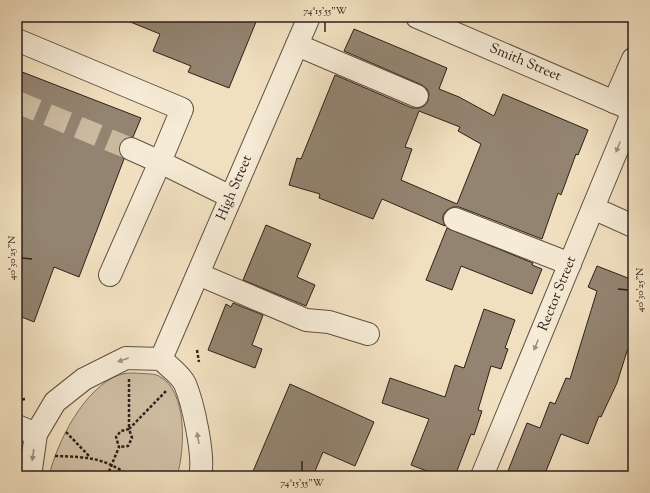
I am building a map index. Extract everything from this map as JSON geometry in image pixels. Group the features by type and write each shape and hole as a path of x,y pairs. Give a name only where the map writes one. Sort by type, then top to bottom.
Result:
{"street":[{"name":"High Street","path":"161,359 309,17"},
{"name":"Smith Street","path":"417,17 627,108"},
{"path":"17,40 182,109 110,275"},
{"path":"297,45 417,96"},
{"name":"Rector Street","path":"482,476 593,208 627,108 633,59"},
{"path":"131,149 232,197"},
{"path":"593,208 633,226"},
{"path":"455,218 570,264"},
{"path":"198,274 306,320 329,322 368,334"},
{"path":"30,476 26,430 54,402 84,379 126,358 161,359 184,383 194,417 203,465 200,476"}],"path":[{"path":"198,350 199,362"},
{"path":"119,447 128,446 132,438 129,429 129,374"},
{"path":"107,476 119,447 116,437 121,431 129,429 170,386"},
{"path":"17,400 26,399"},
{"path":"66,432 89,457"},
{"path":"55,456 89,457 112,464 130,476"}],"shaded area":[{"path":"135,373 159,376 168,384 175,394 180,407 182,422 182,452 177,476 49,476 58,448 65,433 94,391 106,382 121,374"}],"building":[{"path":"118,17 258,17 229,88 188,72 191,66 153,51 160,34"},
{"path":"354,29 447,68 439,89 459,97 494,116 503,94 588,130 578,155 576,154 561,195 558,193 542,239 459,207 453,207 447,210 443,215 445,226 382,199 373,219 319,198 320,194 289,185 297,158 301,159 335,75 412,108 424,106 428,101 429,94 427,89 422,85 344,51","holes":["419,111 460,127 458,131 481,144 457,204 401,180 412,149 405,147"]},
{"path":"17,70 141,118 133,137 124,139 119,144 119,151 124,159 79,277 54,267 34,322 17,315"},
{"path":"266,225 311,244 297,277 315,285 306,306 243,280"},
{"path":"447,228 533,263 532,265 542,269 532,294 461,266 452,290 426,280"},
{"path":"597,266 633,280 633,349 628,348 617,383 601,417 599,416 588,444 561,434 544,476 506,476 527,423 540,428 550,402 555,404 566,378 570,379 597,291 588,287"},
{"path":"233,303 263,315 252,345 262,349 255,368 208,350 226,304 231,307"},
{"path":"484,309 515,320 505,348 508,349 501,369 491,366 478,410 482,411 474,435 471,434 455,476 440,476 411,465 429,419 382,403 390,378 445,397 455,365 464,368"},
{"path":"290,384 374,422 355,466 323,452 313,476 251,476"}],"tunnel":[{"path":"17,102 131,149"}]}
